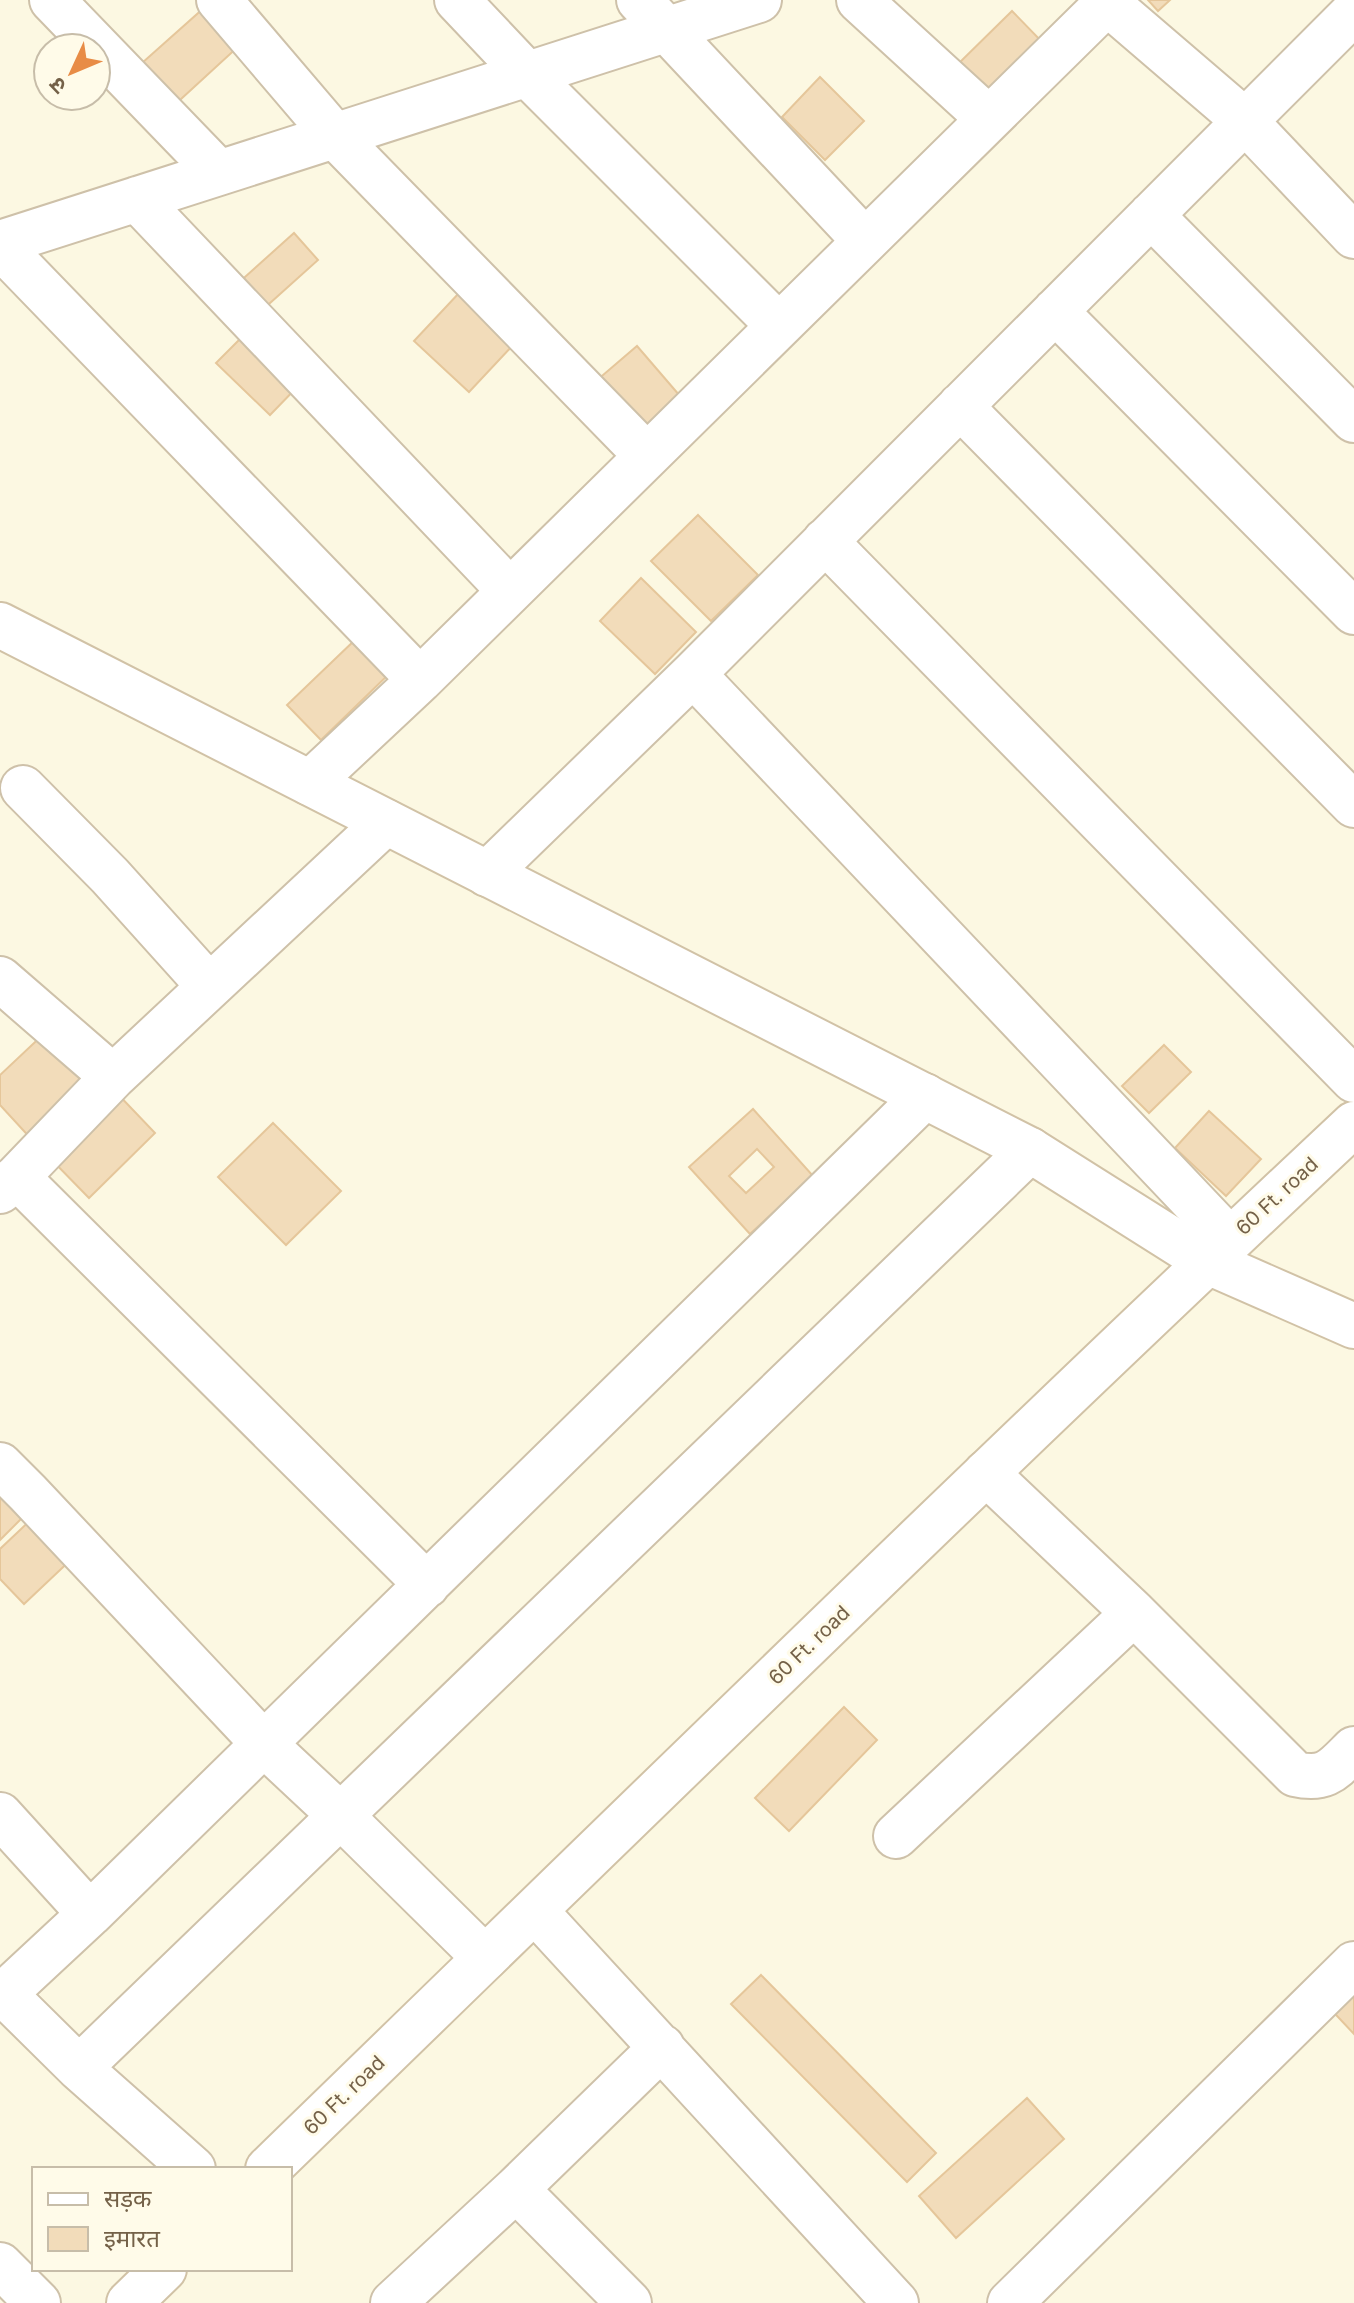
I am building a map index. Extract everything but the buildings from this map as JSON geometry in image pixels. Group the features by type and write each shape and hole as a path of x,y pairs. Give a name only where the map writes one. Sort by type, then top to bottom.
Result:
{"street":[{"path":"52,0 219,173"},
{"path":"219,0 335,136 647,456"},
{"path":"457,0 779,326"},
{"path":"420,680 0,245 527,74 652,15 759,0"},
{"path":"859,0 989,119"},
{"path":"310,783 420,680 1106,1 1245,121 1354,236"},
{"path":"487,874 693,674 1354,12"},
{"path":"652,15 865,241"},
{"path":"137,199 510,591"},
{"path":"1151,215 1354,420"},
{"path":"1055,311 1354,612"},
{"path":"960,406 1354,805"},
{"path":"825,541 1354,1080"},
{"path":"0,625 1030,1150 1354,1326"},
{"path":"693,674 1218,1251"},
{"path":"23,788 110,876 209,986"},
{"path":"386,822 113,1077 8,1184 427,1585"},
{"path":"0,979 113,1077"},
{"path":"191,2167 79,2068 2,1992 90,1914 925,1096"},
{"name":"60 Ft. road","path":"270,2167 986,1473 1354,1124"},
{"path":"79,2068 1030,1150"},
{"path":"0,1465 264,1744 485,1958"},
{"path":"986,1473 1134,1613 1295,1774 1311,1778 1325,1776 1354,1749"},
{"path":"896,1836 1134,1613"},
{"path":"0,1815 90,1914"},
{"path":"535,1911 896,2303"},
{"path":"1010,2303 1354,1964"},
{"path":"393,2303 662,2047"},
{"path":"516,2189 629,2303"},
{"path":"0,2265 38,2303"},
{"path":"129,2303 162,2271"}]}
